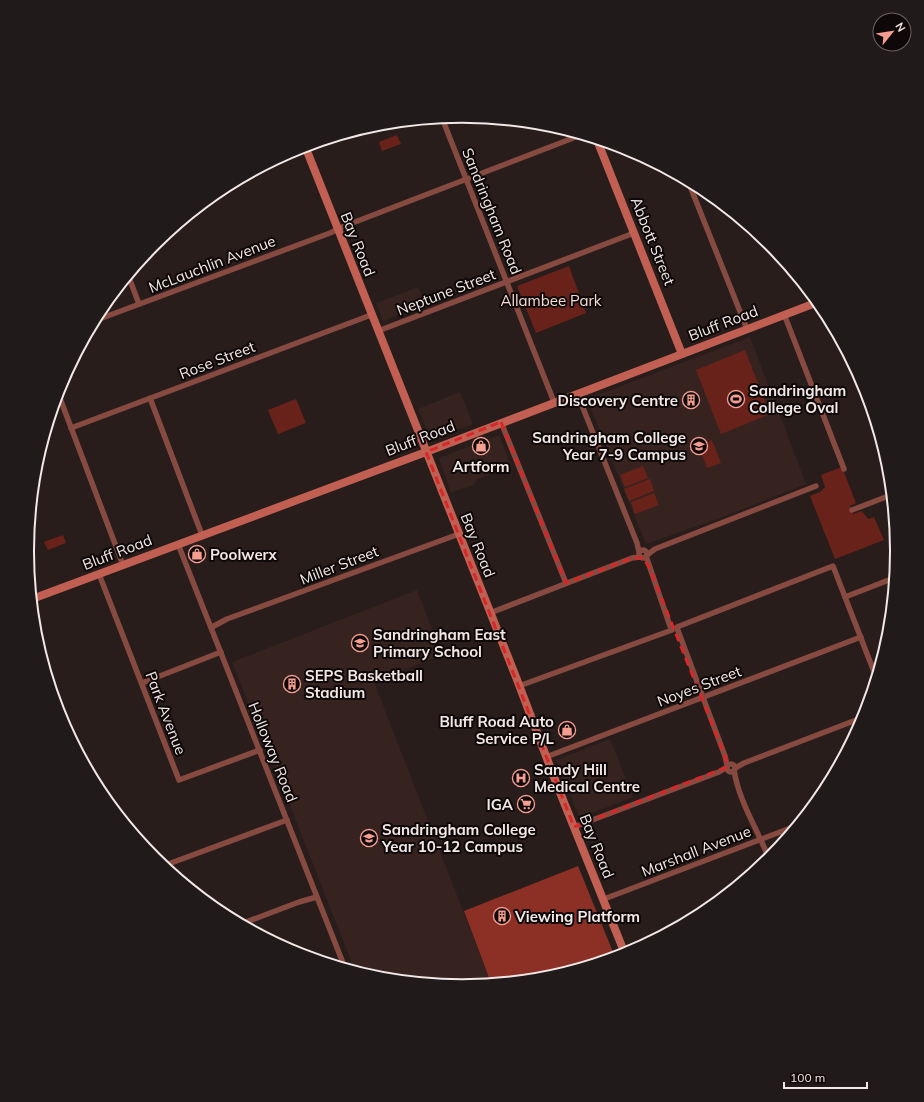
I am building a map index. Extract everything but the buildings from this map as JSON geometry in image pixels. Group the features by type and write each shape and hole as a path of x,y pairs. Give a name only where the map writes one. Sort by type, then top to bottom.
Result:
{"main road":[{"name":"Abbott Street","path":"599,146 682,354"},
{"name":"Bay Road","path":"307,152 622,947"},
{"name":"Bluff Road","path":"37,597 426,452 812,304"}],"street":[{"name":"Sandringham Road","path":"444,124 554,402"},
{"name":"McLauchlin Avenue","path":"102,319 338,230 573,138"},
{"path":"691,190 747,329"},
{"name":"Neptune Street","path":"378,331 634,233"},
{"path":"130,281 139,304"},
{"path":"784,314 844,469"},
{"name":"Rose Street","path":"71,428 371,315"},
{"path":"577,394 637,543 649,566 669,618 679,638 736,782 766,853"},
{"path":"150,398 202,535"},
{"path":"61,402 123,565"},
{"path":"501,422 566,583"},
{"path":"490,613 816,486"},
{"path":"852,510 886,497"},
{"name":"Miller Street","path":"211,625 459,534"},
{"name":"Holloway Road","path":"178,544 342,961"},
{"path":"519,686 833,566 874,666"},
{"name":"Park Avenue","path":"99,574 179,780 260,750"},
{"path":"845,597 889,580"},
{"name":"Noyes Street","path":"546,757 861,637"},
{"path":"142,683 221,652"},
{"path":"574,827 855,721"},
{"path":"170,864 287,820"},
{"name":"Marshall Avenue","path":"604,899 787,830"},
{"path":"247,922 317,895"}],"highlighted area":[{"path":"501,422 566,583 632,558 643,558 649,567 725,756 727,767 574,827 426,452"}],"shaded area":[{"path":"418,287 425,304 383,321 376,303"},
{"name":"Sandringham College Year 7-9 Campus","path":"750,337 806,484 723,517 646,544 587,399"},
{"path":"460,392 473,424 431,440 418,409"},
{"path":"499,435 511,466 477,479 475,484 451,493 439,458"},
{"name":"Sandringham College Year 10-12 Campus","path":"417,590 442,655 374,682 489,978 434,978 379,971 352,964 232,662"},
{"path":"610,739 633,797 580,818 556,760"},
{"path":"578,866 613,951 545,971 489,978 464,911"}],"green space":[{"path":"397,135 401,144 382,151 379,142"},
{"name":"Allambee Park","path":"569,266 586,313 536,333 517,286"},
{"name":"Sandringham College Oval","path":"745,350 770,414 721,434 696,370"},
{"path":"296,399 306,423 278,434 268,410"},
{"path":"712,440 721,463 707,468 699,446"},
{"path":"643,466 648,478 625,487 620,475"},
{"path":"842,467 856,503 850,506 853,514 862,511 868,519 874,517 884,540 835,559 810,496 820,492 825,487 821,475"},
{"path":"650,479 654,491 629,501 624,489"},
{"path":"654,493 659,505 635,514 631,502"},
{"path":"63,535 66,543 48,550 44,542"}],"place":[{"name":"Sandringham College Oval","path":"736,399"},
{"name":"Discovery Centre","path":"691,400"},
{"name":"Artform","path":"481,446"},
{"name":"Sandringham College Year 7-9 Campus","path":"699,446"},
{"name":"Poolwerx","path":"197,554"},
{"name":"Sandringham East Primary School","path":"360,643"},
{"name":"SEPS Basketball Stadium","path":"292,684"},
{"name":"Bluff Road Auto Service P/L","path":"567,730"},
{"name":"Sandy Hill Medical Centre","path":"521,778"},
{"name":"IGA","path":"526,804"},
{"name":"Sandringham College Year 10-12 Campus","path":"369,838"},
{"name":"Viewing Platform","path":"502,916"}]}
